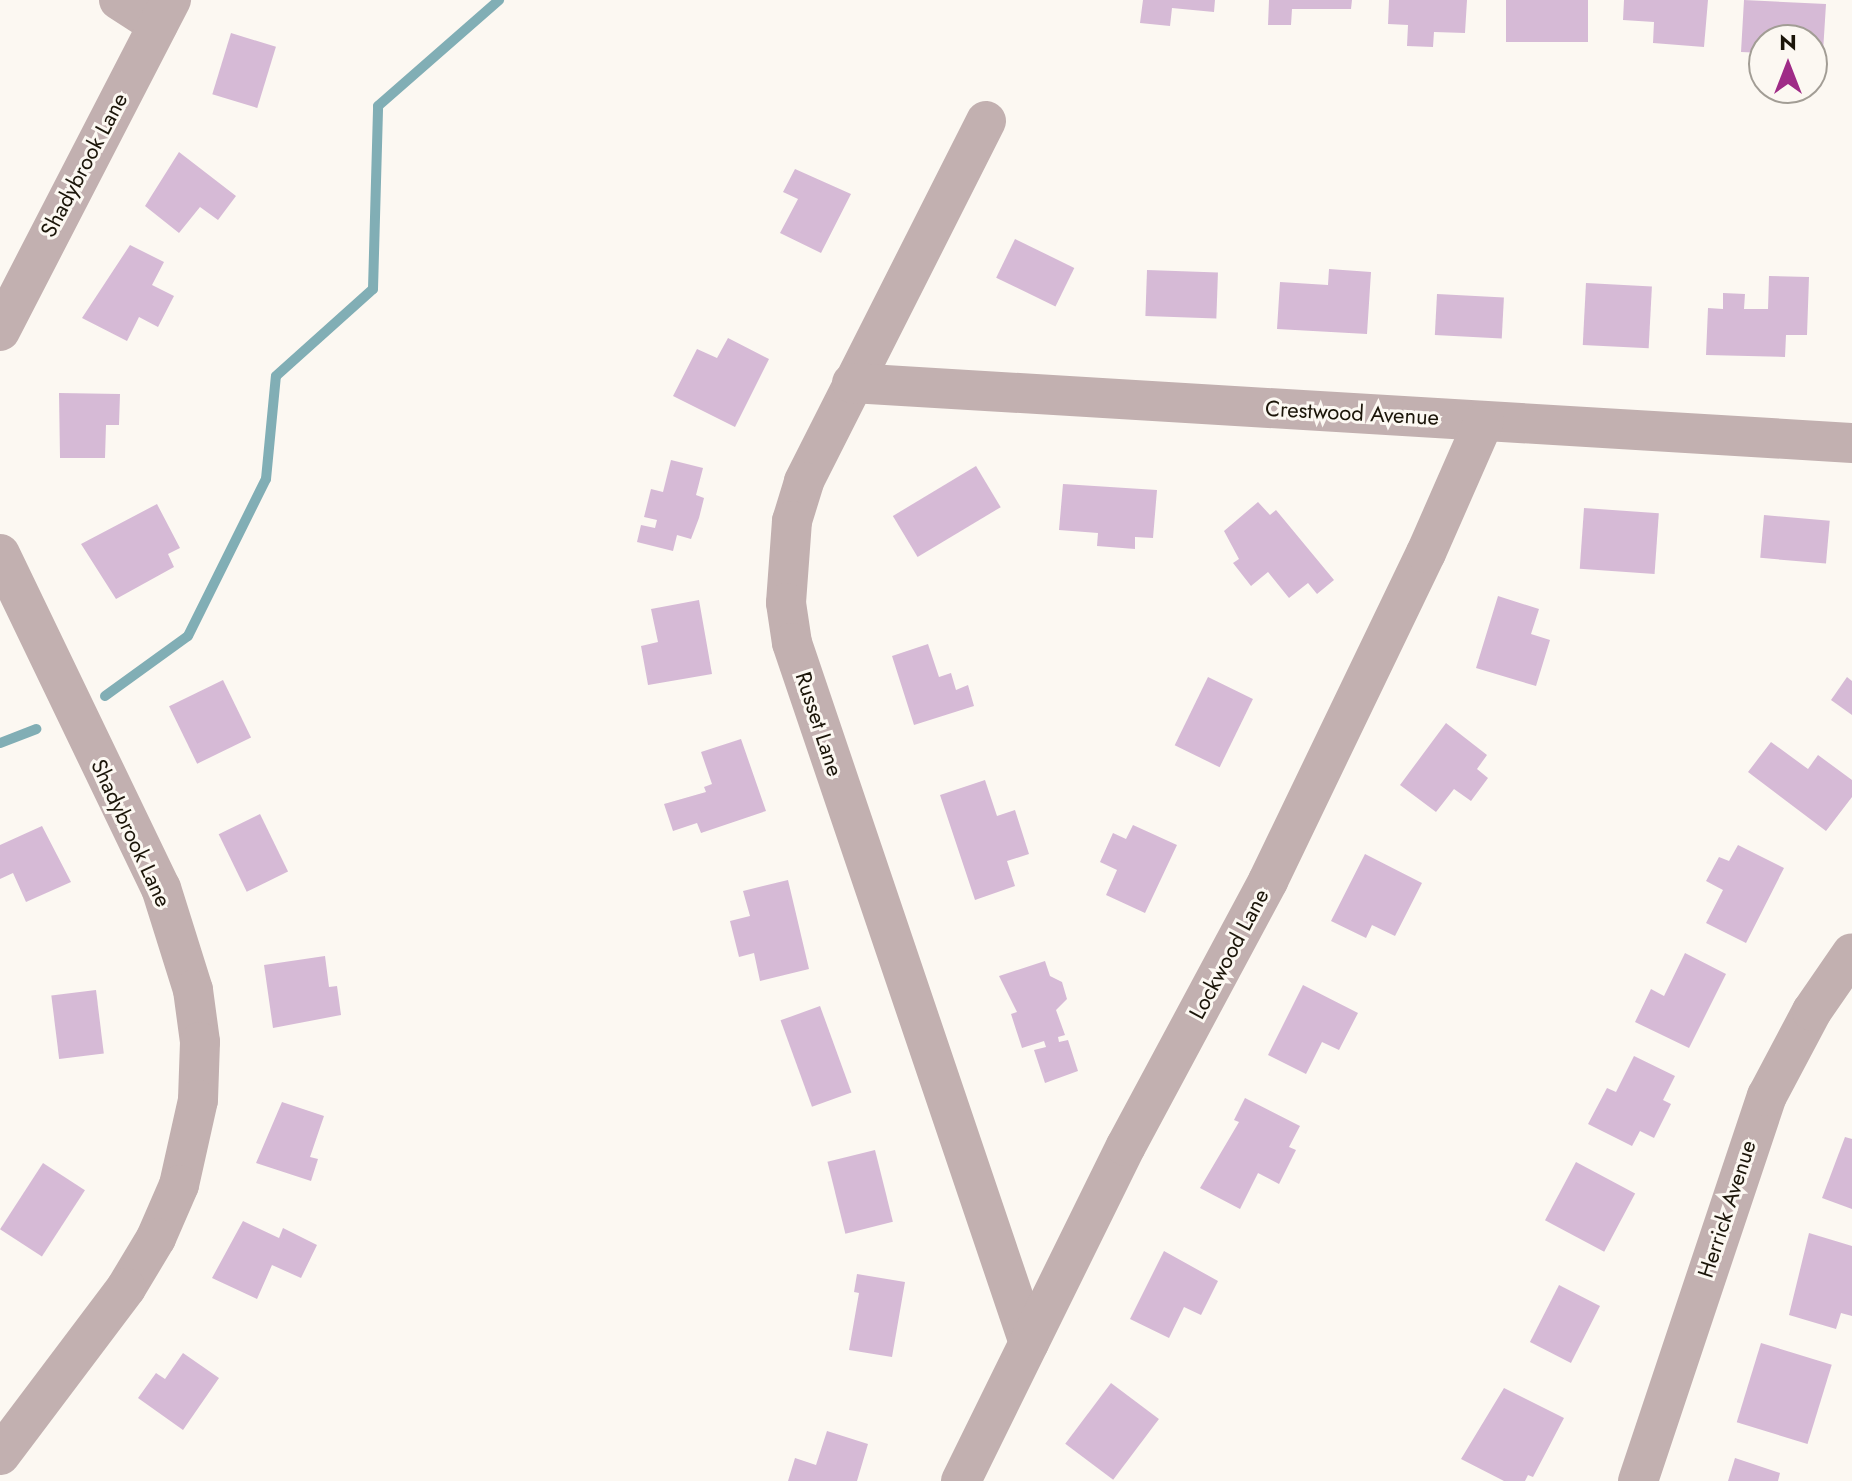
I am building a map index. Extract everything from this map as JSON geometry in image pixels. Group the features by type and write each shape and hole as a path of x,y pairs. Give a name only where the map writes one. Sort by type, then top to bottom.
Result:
{"street":[{"path":"119,0 165,13"},
{"name":"Shadybrook Lane","path":"0,331 165,13"},
{"name":"Russet Lane","path":"986,121 804,482 792,521 786,603 792,643 1029,1343"},
{"name":"Crestwood Avenue","path":"852,383 1852,443"},
{"name":"Lockwood Lane","path":"961,1481 1126,1146 1268,881 1426,553 1484,421"},
{"name":"Shadybrook Lane","path":"0,554 161,888 193,990 200,1042 198,1100 179,1185 156,1238 126,1288 0,1455"},
{"name":"Herrick Avenue","path":"1638,1481 1755,1126 1787,1053 1852,953"}],"building":[{"path":"1143,0 1215,0 1214,12 1172,8 1170,26 1140,23"},
{"path":"1269,0 1352,0 1351,9 1292,9 1291,25 1268,25"},
{"path":"1389,0 1467,0 1465,33 1434,32 1433,47 1407,46 1408,25 1388,24"},
{"path":"1506,0 1588,0 1588,42 1506,42"},
{"path":"1624,0 1708,0 1704,47 1653,43 1654,22 1623,20"},
{"path":"1744,0 1826,4 1825,24 1748,24 1748,52 1741,52"},
{"path":"231,33 276,47 257,108 212,94"},
{"path":"179,152 236,196 218,220 200,207 179,233 145,206"},
{"path":"795,169 851,194 821,253 780,233 798,199 783,192"},
{"path":"1015,239 1074,268 1055,307 996,278"},
{"path":"130,245 164,262 152,285 174,296 158,327 139,317 127,341 82,318"},
{"path":"1329,269 1371,272 1367,334 1277,329 1280,282 1328,285"},
{"path":"1147,270 1218,272 1216,318 1145,316"},
{"path":"1769,276 1809,277 1807,335 1786,335 1785,357 1706,355 1708,308 1723,309 1723,293 1745,294 1744,309 1768,309"},
{"path":"1586,283 1652,286 1649,348 1583,345"},
{"path":"1437,294 1504,298 1502,338 1435,335"},
{"path":"728,338 769,359 735,427 673,396 697,349 717,358"},
{"path":"59,393 120,394 119,425 106,425 105,458 60,458"},
{"path":"671,460 703,468 696,495 704,498 691,539 677,535 673,551 637,542 641,525 655,528 657,520 644,517 651,489 663,492"},
{"path":"976,466 1001,507 918,557 893,516"},
{"path":"1063,484 1157,490 1153,538 1135,537 1135,549 1097,546 1098,533 1059,530"},
{"path":"1258,502 1270,515 1276,510 1334,580 1317,594 1308,583 1289,598 1268,572 1251,586 1233,563 1239,559 1224,531"},
{"path":"157,504 180,548 168,554 174,567 116,599 81,544"},
{"path":"1584,508 1659,513 1655,574 1580,569"},
{"path":"1764,515 1830,521 1826,564 1760,558"},
{"path":"1498,596 1539,609 1531,634 1550,640 1536,686 1476,668"},
{"path":"699,600 712,674 648,685 641,646 658,642 651,609"},
{"path":"928,644 939,677 951,673 956,690 968,685 974,706 914,725 892,656"},
{"path":"1208,677 1253,699 1220,767 1175,745"},
{"path":"1847,677 1852,681 1852,715 1831,700"},
{"path":"223,680 251,738 197,764 169,706"},
{"path":"1446,723 1487,755 1477,769 1488,778 1471,801 1454,789 1436,812 1400,785"},
{"path":"741,739 766,811 701,833 697,823 673,831 664,804 706,792 704,787 712,784 701,752"},
{"path":"1771,742 1808,769 1818,755 1852,780 1852,797 1826,831 1748,772"},
{"path":"985,780 997,816 1015,810 1029,854 1007,861 1015,886 975,900 940,795"},
{"path":"260,814 288,872 247,892 219,834"},
{"path":"1133,825 1177,845 1145,913 1106,895 1117,870 1100,862 1113,833 1126,839"},
{"path":"42,826 71,882 26,902 13,873 0,879 0,845"},
{"path":"1738,845 1784,868 1746,943 1706,923 1723,890 1706,881 1719,857 1729,861"},
{"path":"1365,854 1422,883 1395,936 1372,925 1366,938 1331,921"},
{"path":"788,880 809,969 760,981 754,953 739,957 730,921 750,916 743,891"},
{"path":"1685,953 1726,974 1689,1048 1635,1022 1651,989 1664,996"},
{"path":"325,956 329,987 337,986 341,1015 273,1028 264,965"},
{"path":"1045,961 1050,976 1062,982 1067,999 1056,1010 1065,1035 1058,1037 1059,1042 1068,1040 1078,1071 1045,1083 1034,1050 1046,1047 1044,1041 1022,1048 1011,1014 1017,1012 999,976"},
{"path":"1303,985 1358,1013 1339,1050 1322,1042 1306,1074 1268,1055"},
{"path":"96,990 104,1054 59,1059 51,995"},
{"path":"820,1006 851,1092 812,1107 781,1020"},
{"path":"1634,1056 1675,1076 1663,1100 1671,1104 1654,1138 1640,1131 1632,1146 1588,1124 1607,1088 1616,1092"},
{"path":"1245,1098 1300,1126 1289,1147 1296,1150 1279,1184 1258,1173 1240,1209 1200,1188 1239,1122 1234,1120"},
{"path":"282,1102 324,1116 310,1157 318,1159 311,1181 256,1163"},
{"path":"1845,1137 1852,1139 1852,1209 1822,1198"},
{"path":"875,1150 893,1222 845,1234 827,1162"},
{"path":"1576,1162 1635,1193 1604,1252 1545,1220"},
{"path":"43,1163 85,1190 42,1256 0,1229"},
{"path":"243,1221 279,1238 283,1228 317,1245 301,1278 272,1265 257,1299 212,1278"},
{"path":"1809,1233 1852,1246 1852,1316 1841,1313 1836,1329 1789,1315"},
{"path":"1164,1251 1218,1281 1201,1315 1184,1307 1169,1338 1130,1319"},
{"path":"857,1274 905,1282 892,1357 849,1350 859,1293 854,1292"},
{"path":"1559,1285 1600,1306 1571,1363 1530,1342"},
{"path":"1761,1343 1832,1365 1807,1444 1737,1422"},
{"path":"183,1353 219,1378 183,1430 138,1398 156,1373 165,1379"},
{"path":"1111,1383 1159,1419 1113,1480 1065,1444"},
{"path":"1504,1388 1564,1418 1533,1477 1528,1475 1525,1481 1504,1481 1461,1459"},
{"path":"827,1431 868,1444 857,1481 788,1481 795,1458 816,1465"},
{"path":"1735,1458 1780,1473 1778,1481 1728,1481"}],"waterway":[{"path":"105,696 188,636 266,479 276,376 373,289 378,106 499,0"},
{"path":"0,743 36,729"}]}
